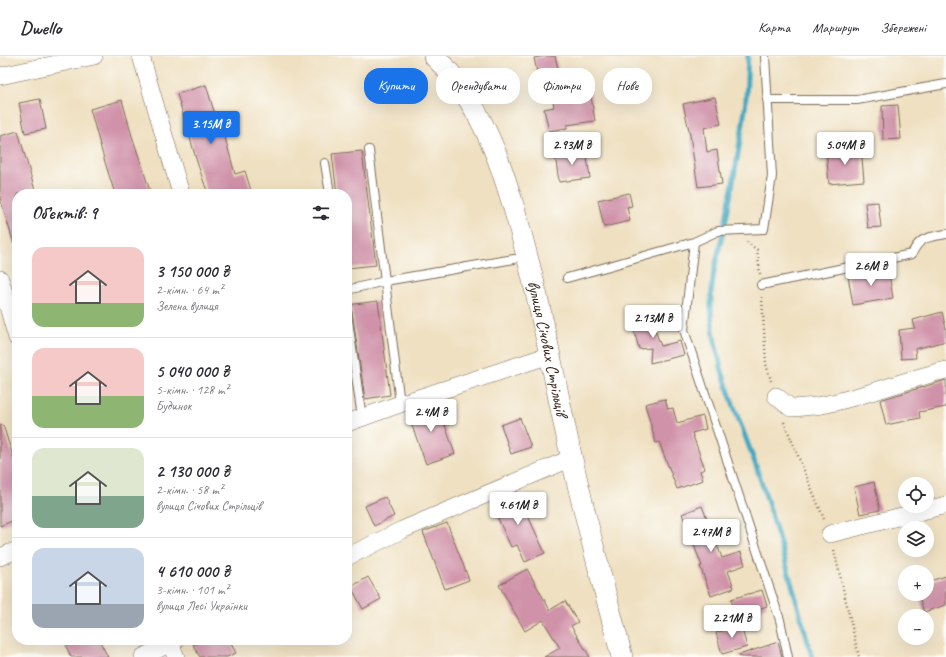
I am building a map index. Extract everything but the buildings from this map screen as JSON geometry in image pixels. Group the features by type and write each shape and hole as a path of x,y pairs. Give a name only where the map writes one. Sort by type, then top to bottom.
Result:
{"street":[{"path":"0,76 94,56"},
{"path":"141,56 180,189"},
{"name":"вулиця Січових Стрільців","path":"434,56 444,65 475,109 506,181 521,231 572,458 622,657"},
{"path":"0,279 12,321"},
{"path":"355,421 400,404 550,355"},
{"path":"776,396 791,408 821,405 873,392 924,375 946,370"},
{"path":"352,555 402,530 572,458"},
{"path":"830,534 946,505"},
{"path":"0,557 12,552"},
{"path":"143,657 174,647"}],"lane":[{"path":"567,278 694,242 718,231 764,229 772,176 765,56"},
{"path":"767,100 857,100 946,84"},
{"path":"369,150 400,404"},
{"path":"325,163 329,189"},
{"path":"761,285 912,254 916,245 923,239 946,234"},
{"path":"694,242 684,330 780,620 788,657"},
{"path":"352,289 385,281 514,259"},
{"path":"352,380 355,421"}],"path":[{"path":"730,230 757,250 761,285 766,364 776,396"}],"waterway":[{"path":"748,56 746,102 741,137 712,285 711,308 713,330 722,372 752,454 766,498 787,566 812,657"}]}
